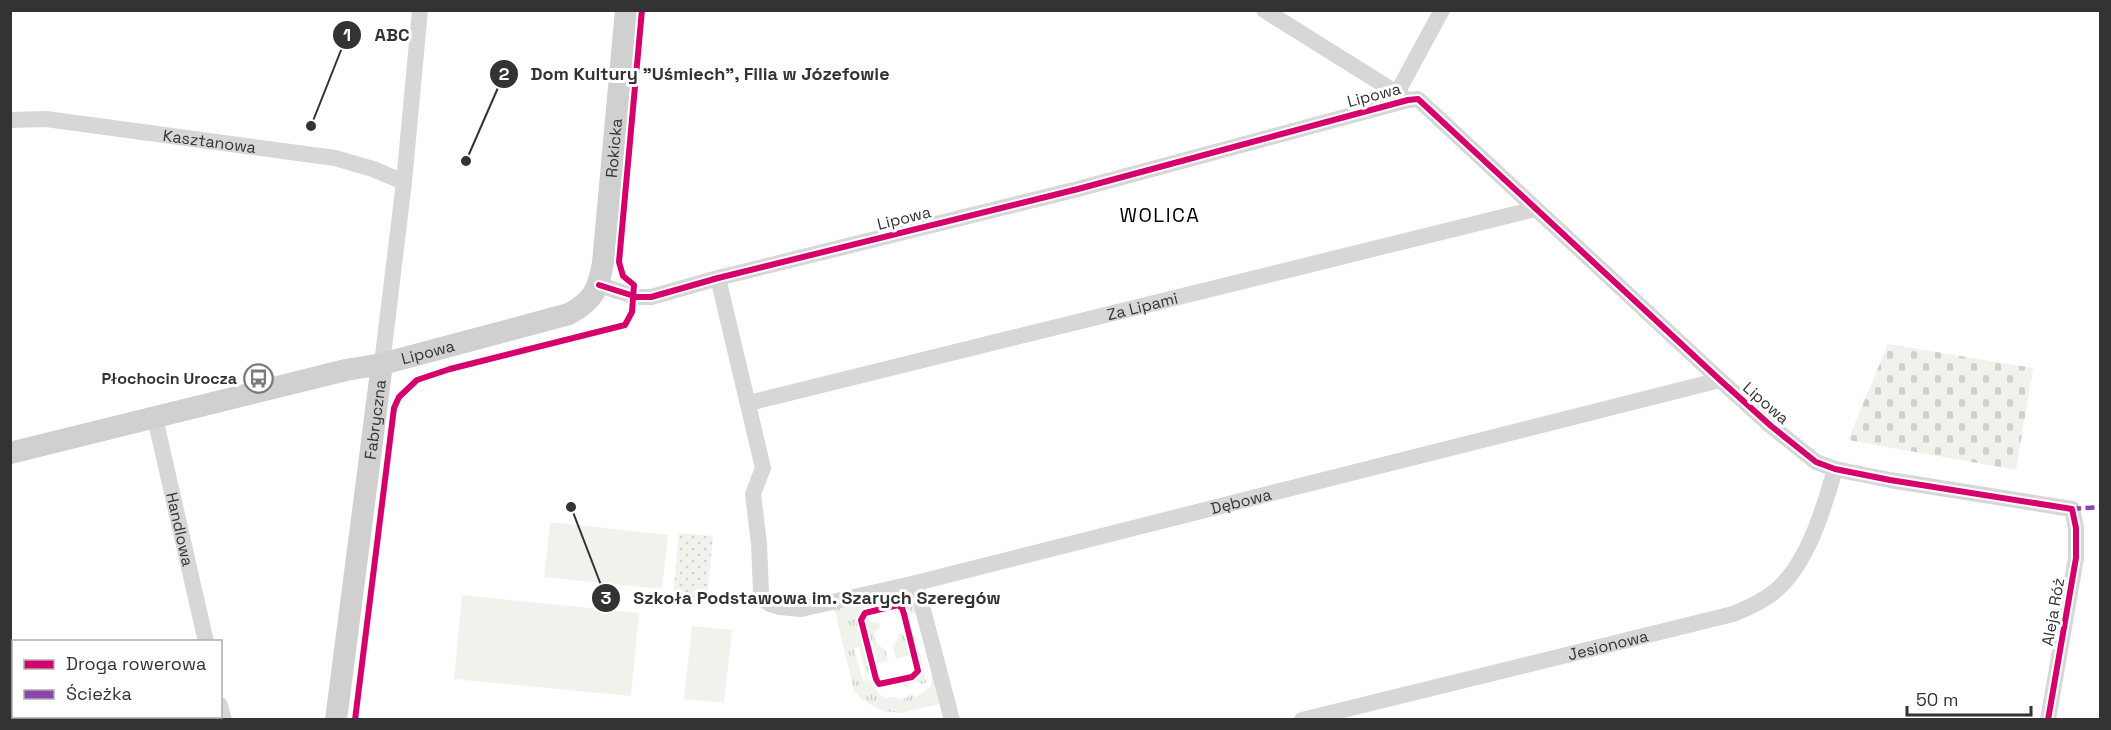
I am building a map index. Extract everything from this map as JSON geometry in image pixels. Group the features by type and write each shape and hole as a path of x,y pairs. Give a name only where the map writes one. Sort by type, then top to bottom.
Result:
{"main road":[{"name":"Rokicka","path":"599,285 626,10"},
{"name":"Lipowa","path":"10,453 382,363 569,314 592,298 599,285"},
{"name":"Fabryczna","path":"336,720 382,363"}],"street":[{"name":"Fabryczna","path":"382,363 404,182 420,10"},
{"path":"1264,10 1403,97 1438,14"},
{"name":"Lipowa","path":"599,285 637,297 651,297 718,278 1078,189 1403,97 1418,99 1720,380 1771,426 1816,462 1835,469 1890,480 2072,508"},
{"name":"Kasztanowa","path":"10,120 46,119 335,158 404,182"},
{"name":"Za Lipami","path":"749,403 1535,209"},
{"path":"718,278 749,403"},
{"name":"Dębowa","path":"749,403 763,468 753,494 759,544 761,592 770,604 801,609 916,583 1720,380"},
{"name":"Handlowa","path":"155,418 206,640"},
{"name":"Jesionowa","path":"1302,720 1733,614 1755,604 1775,591 1792,572 1824,508 1835,469"},
{"name":"Aleja Róż","path":"2048,720 2076,558 2076,528 2072,508"},
{"path":"916,583 952,720"}],"green space":[{"path":"1888,344 2033,368 2016,470 1848,440"},
{"path":"550,522 668,535 662,589 544,577"},
{"path":"679,533 713,536 707,601 673,598"},
{"path":"904,594 913,599 917,617 898,603 867,608 858,617 871,674 866,675 859,647 854,648 863,681 873,679 878,693 885,698 895,697 902,700 908,697 909,693 915,697 931,686 932,675 944,703 900,713 882,711 861,699 854,691 834,607"},
{"path":"462,595 639,613 631,696 454,679"},
{"path":"868,616 870,622 879,623 880,627 875,632 875,641 885,649 888,661 875,664 865,621"},
{"path":"692,626 732,630 724,703 684,699"},
{"path":"905,631 910,655 896,659 893,647 898,635"},
{"path":"917,651 921,655 926,683 915,681 909,683 907,688 903,685 897,686 895,684 911,681 920,675"}],"marked path":[{"path":"2072,509 2100,507"}],"cycle path":[{"path":"355,720 394,408 399,397 417,380 450,369 625,325 632,312 634,285 623,276 619,262 642,10"},
{"path":"599,285 637,297 651,297 718,278 1078,189 1418,99 1720,380 1771,426 1816,462 1835,469 1890,480 2072,509 2076,528 2076,558 2048,720"},
{"path":"898,605 904,614 918,671 912,677 879,684 861,620 865,613 898,605"}],"place":[{"name":"ABC","path":"311,126"},
{"name":"Dom Kultury \"Uśmiech\", Filia w Józefowie","path":"466,161"},
{"name":"Płochocin Urocza","path":"258,378"},
{"name":"Szkoła Podstawowa im. Szarych Szeregów","path":"571,507"}],"district":[{"name":"WOLICA","path":"1160,215"}]}
